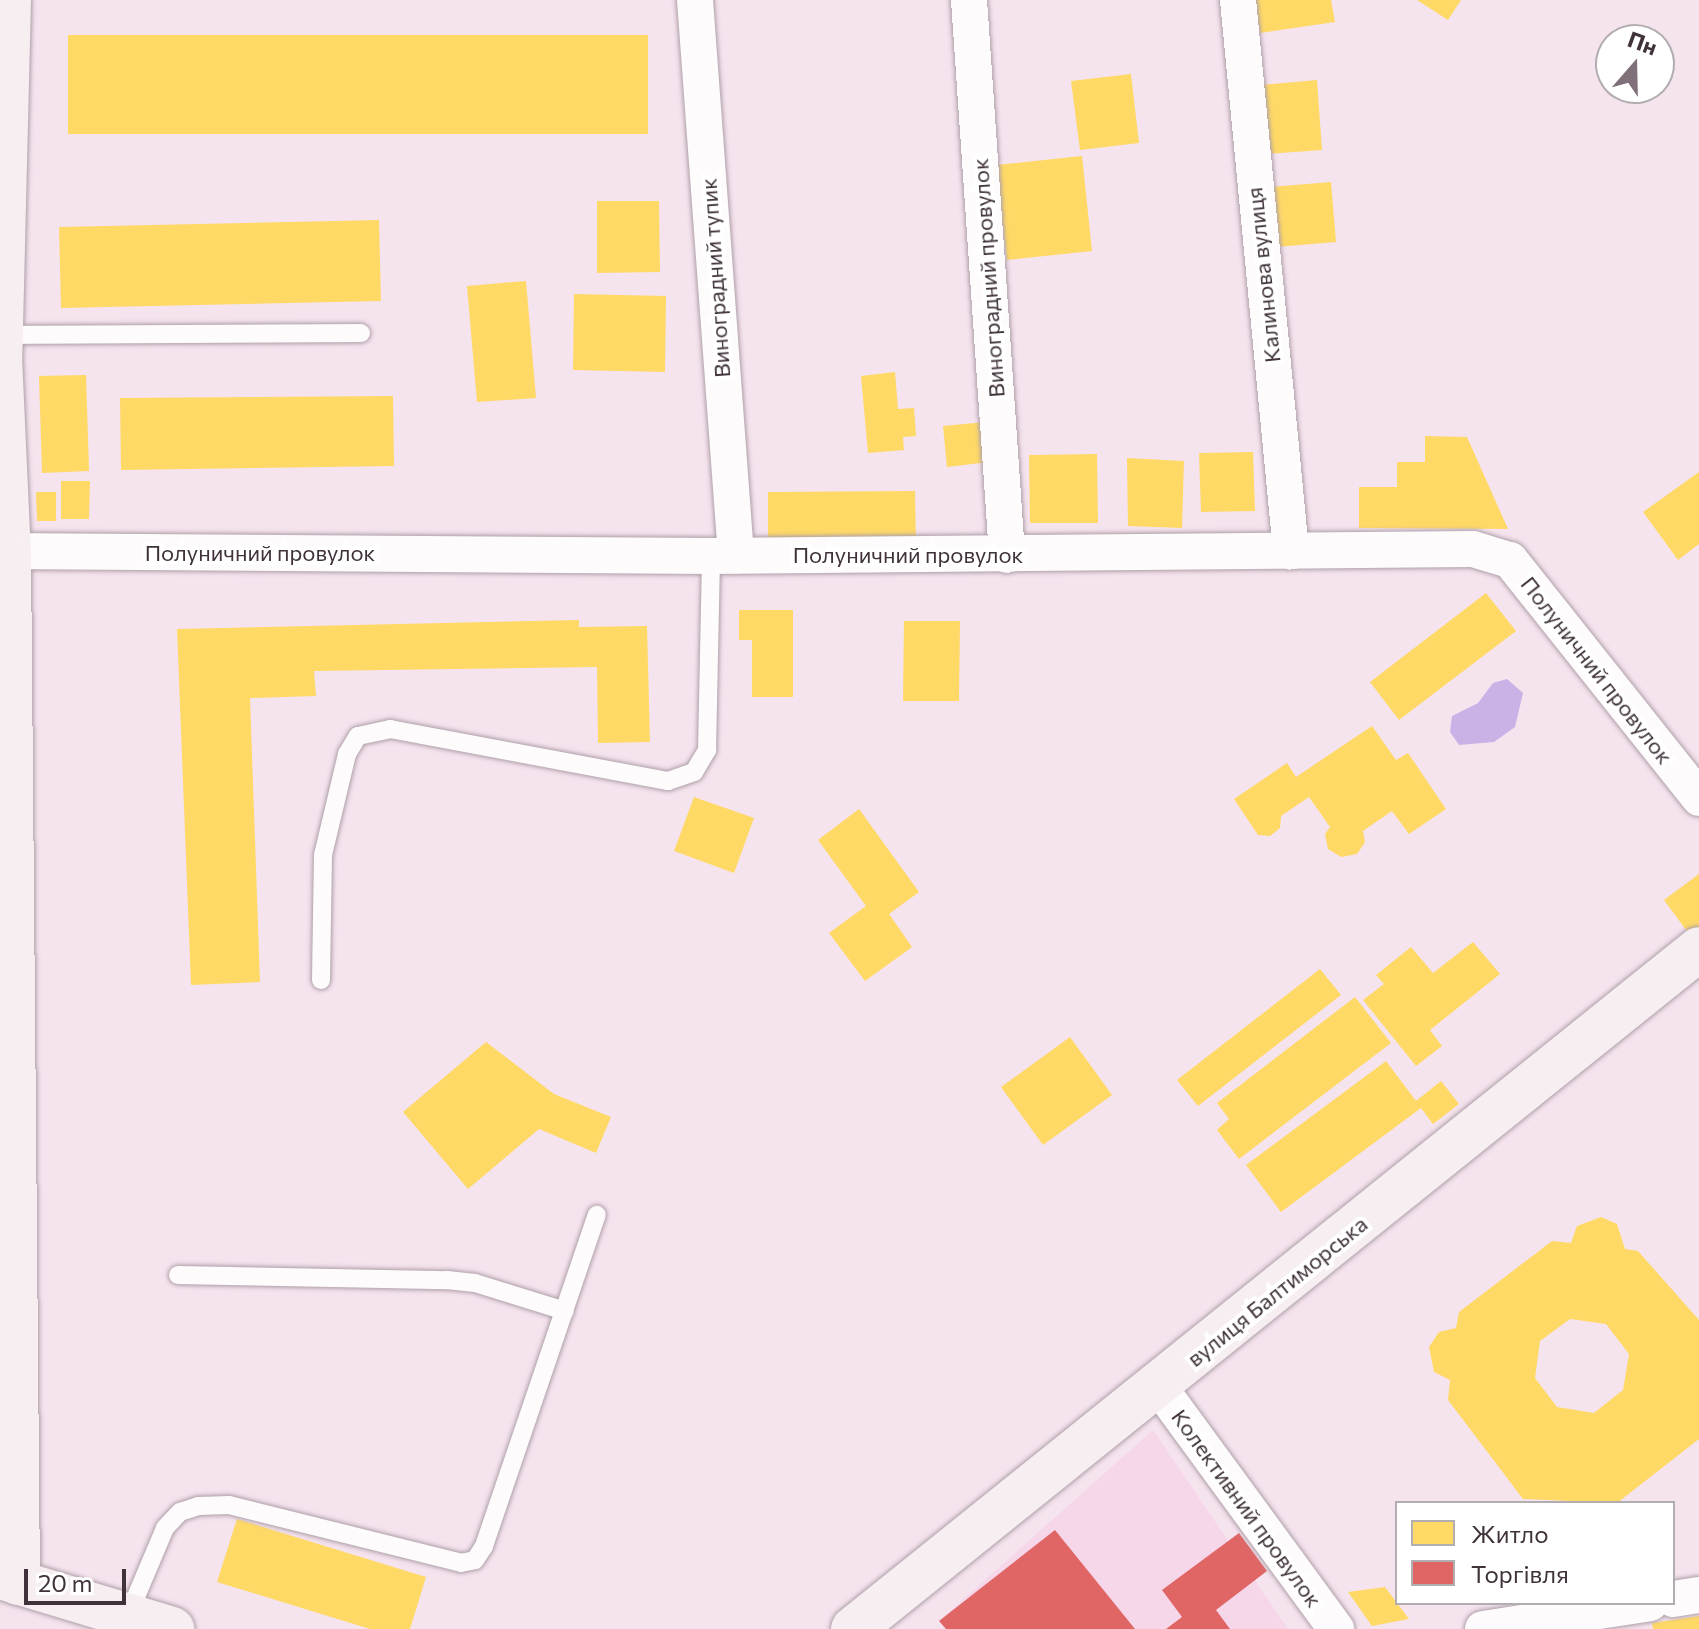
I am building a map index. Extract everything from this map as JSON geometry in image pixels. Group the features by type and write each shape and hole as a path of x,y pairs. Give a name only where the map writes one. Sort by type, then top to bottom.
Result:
{"street":[{"path":"9,0 1,335 9,1580 127,1621 172,1629"},
{"name":"Виноградний тупик","path":"695,0 723,556"},
{"name":"Виноградний провулок","path":"969,0 1007,555"},
{"name":"Калинова вулиця","path":"1238,0 1291,551"},
{"name":"Полуничний провулок","path":"4,552 723,556 1473,549 1510,560 1699,798"},
{"name":"вулиця Балтиморська","path":"853,1629 1159,1387 1699,949"},
{"name":"Колективний провулок","path":"1159,1387 1336,1629"},
{"path":"1675,1599 1699,1595"},
{"path":"1483,1629 1637,1605"}],"lane":[{"path":"1,335 361,333"},
{"path":"321,980 323,855 347,754 358,736 390,729 668,781 694,772 707,750 723,556"},
{"path":"127,1621 165,1528 180,1512 198,1506 229,1505 461,1563 475,1560 597,1215"},
{"path":"178,1275 447,1280 565,1311"}],"shaded area":[{"path":"1507,679 1523,693 1515,727 1494,742 1459,745 1450,732 1452,716 1478,703 1493,683"},
{"path":"1153,1430 1288,1629 946,1629 939,1621"}],"building: Житло":[{"path":"1255,0 1331,0 1335,22 1260,33"},
{"path":"1417,0 1461,0 1448,20"},
{"path":"68,35 648,35 648,134 68,134"},
{"path":"1131,74 1139,143 1080,150 1071,81"},
{"path":"1317,80 1322,150 1267,154 1261,85"},
{"path":"1082,156 1092,251 1007,260 996,165"},
{"path":"1331,182 1336,242 1263,248 1258,188"},
{"path":"597,201 659,201 660,272 597,273"},
{"path":"379,220 381,301 61,308 59,227"},
{"path":"526,281 536,398 477,402 467,286"},
{"path":"574,294 666,296 665,372 573,370"},
{"path":"895,372 898,409 914,408 916,436 903,437 904,450 868,453 861,376"},
{"path":"86,375 89,471 42,473 39,376"},
{"path":"393,396 394,466 121,470 120,398"},
{"path":"985,422 989,462 947,467 943,426"},
{"path":"1425,436 1467,437 1508,529 1359,528 1359,487 1397,487 1397,462 1425,462"},
{"path":"1253,452 1255,511 1201,512 1199,453"},
{"path":"1097,454 1098,523 1030,523 1029,455"},
{"path":"1127,458 1184,461 1182,528 1128,526"},
{"path":"1699,472 1699,544 1678,560 1643,512"},
{"path":"61,481 90,481 89,519 61,519"},
{"path":"915,491 916,546 768,547 768,492"},
{"path":"36,492 56,492 56,521 37,521"},
{"path":"1486,593 1516,631 1399,720 1370,682"},
{"path":"739,610 793,610 793,697 752,697 752,640 739,640"},
{"path":"579,620 579,627 647,626 650,742 598,743 597,667 314,671 316,696 250,698 260,982 191,985 177,629"},
{"path":"904,621 960,621 959,701 903,701"},
{"path":"1372,726 1396,760 1408,753 1446,809 1409,834 1392,811 1363,831 1365,842 1357,854 1341,857 1328,849 1325,834 1330,827 1309,797 1281,816 1280,828 1270,836 1258,835 1234,799 1287,763 1296,777"},
{"path":"694,797 754,818 734,873 674,851"},
{"path":"859,809 919,892 889,914 912,947 865,981 829,933 866,906 818,840"},
{"path":"1699,874 1699,927 1689,934 1664,900"},
{"path":"1473,942 1500,974 1430,1030 1442,1046 1416,1066 1363,1000 1384,984 1376,975 1411,947 1433,973"},
{"path":"1320,969 1341,995 1198,1106 1177,1080"},
{"path":"1355,997 1391,1043 1239,1159 1217,1130 1229,1119 1217,1103"},
{"path":"1070,1037 1112,1095 1043,1145 1001,1087"},
{"path":"486,1042 554,1094 611,1117 596,1153 539,1129 468,1189 403,1112"},
{"path":"1386,1061 1416,1101 1441,1081 1459,1104 1433,1124 1421,1108 1281,1212 1246,1165"},
{"path":"1601,1217 1617,1224 1625,1249 1638,1251 1699,1320 1699,1439 1620,1501 1523,1499 1448,1400 1450,1380 1434,1372 1429,1347 1439,1332 1456,1328 1459,1312 1552,1241 1571,1243 1577,1226","holes":["1570,1319 1606,1324 1629,1354 1623,1390 1594,1413 1557,1407 1535,1378 1540,1341"]},
{"path":"237,1519 426,1577 410,1629 370,1629 217,1582"},
{"path":"1385,1587 1395,1605 1398,1605 1409,1619 1372,1626 1348,1592"},
{"path":"1699,1616 1699,1629 1653,1629 1652,1623"}],"building: Торгівля":[{"path":"1055,1530 1135,1629 946,1629 939,1621"},
{"path":"1239,1533 1267,1571 1216,1610 1230,1629 1166,1629 1182,1617 1162,1590"}]}
